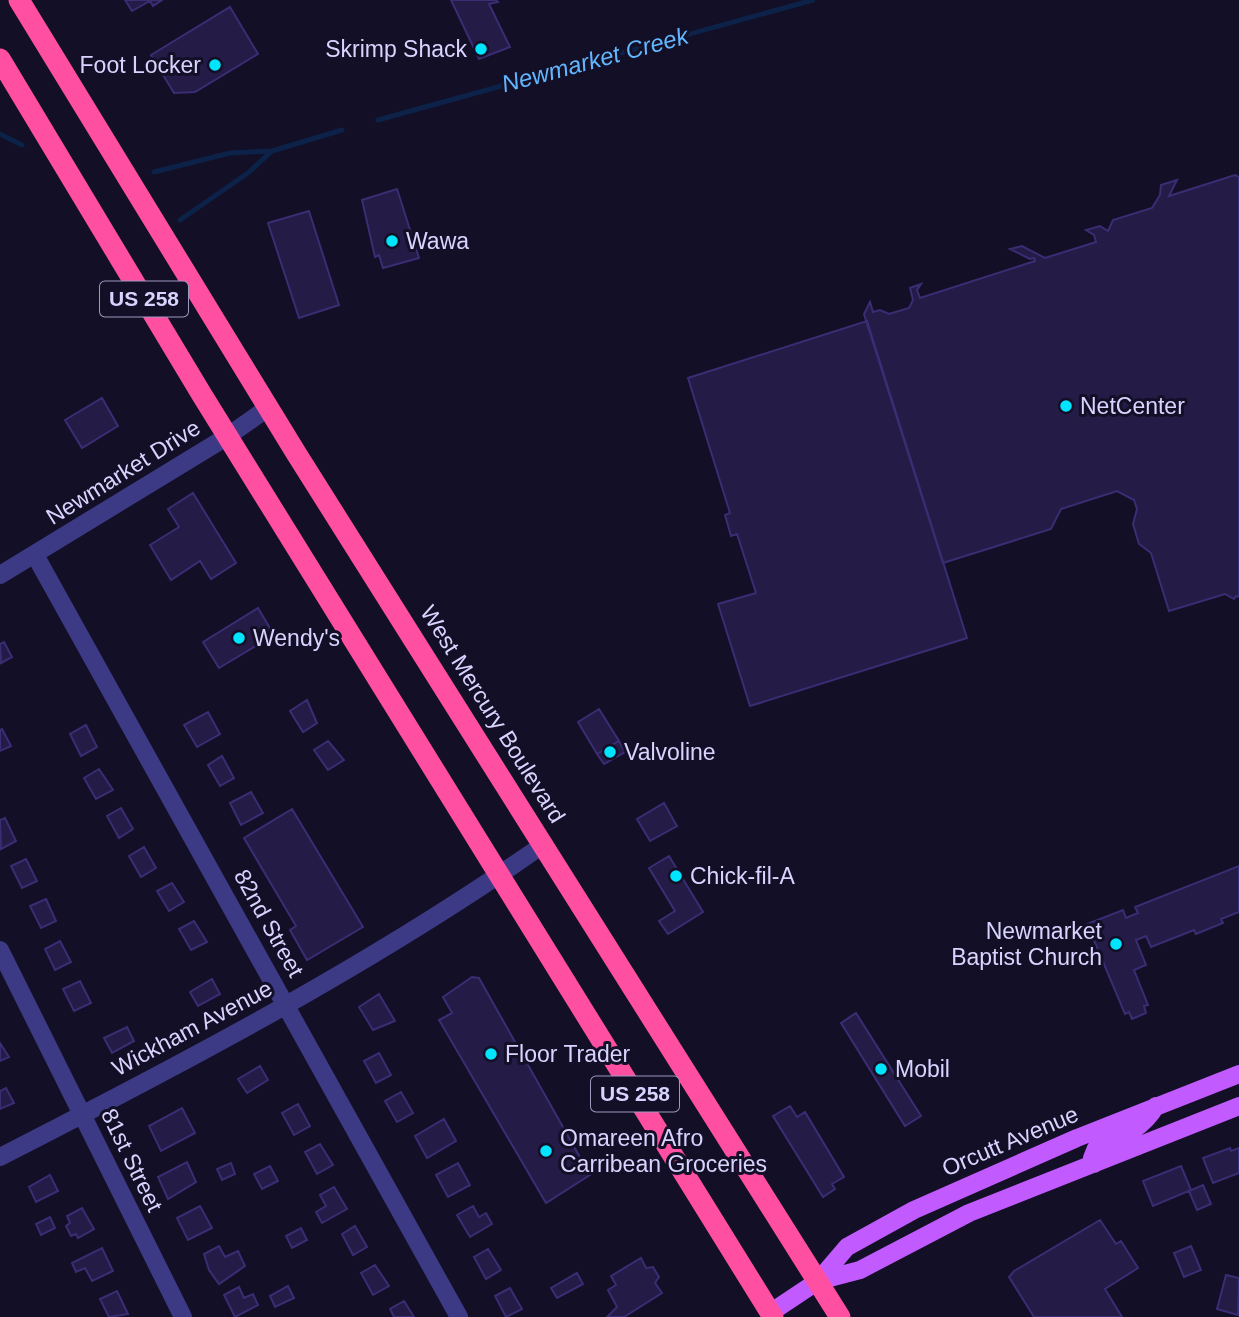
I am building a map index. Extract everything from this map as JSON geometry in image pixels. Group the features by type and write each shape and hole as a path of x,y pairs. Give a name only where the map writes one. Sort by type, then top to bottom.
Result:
{"highway":[{"name":"West Mercury Boulevard","path":"19,0 101,138 840,1317"},
{"name":"US 258","path":"0,59 228,436 501,874 769,1316"}],"main road":[{"name":"Orcutt Avenue","path":"769,1316 818,1281 847,1247 914,1210 1156,1106 1239,1074"},
{"path":"1094,1164 1091,1158 1096,1148 1138,1129 1156,1106"},
{"name":"Orcutt Avenue","path":"818,1281 860,1269 969,1213 1239,1106"}],"street":[{"name":"Newmarket Drive","path":"0,575 228,436 269,407"},
{"name":"82nd Street","path":"35,555 459,1317"},
{"name":"Wickham Avenue","path":"0,1157 287,1005 501,874 544,844"},
{"name":"81st Street","path":"0,950 183,1317"}],"building":[{"path":"125,0 162,0 153,6 150,1 132,11"},
{"path":"451,0 496,0 498,2 489,4 510,47 479,59"},
{"path":"230,7 258,54 195,92 174,93 151,55"},
{"name":"NetCenter","path":"1235,175 1239,177 1239,597 1234,599 1225,594 1169,611 1151,553 1139,544 1133,524 1137,509 1134,500 1117,491 1061,509 1051,529 943,563 864,314 870,302 873,312 880,310 889,314 909,308 913,300 910,288 921,284 917,290 920,298 1035,261 1034,258 1030,259 1010,249 1022,246 1045,258 1096,242 1094,235 1086,230 1100,226 1108,231 1113,220 1152,208 1160,195 1161,185 1177,180 1169,196"},
{"name":"Wawa","path":"397,189 419,258 383,268 379,255 375,257 362,200"},
{"path":"309,211 339,305 299,318 268,223"},
{"path":"867,321 967,638 750,706 718,604 756,593 737,534 731,536 725,515 730,513 688,378"},
{"path":"102,398 118,426 82,448 65,420"},
{"path":"193,493 236,563 211,579 200,561 171,580 150,545 179,527 168,509"},
{"name":"Wendy's","path":"258,608 274,635 219,668 203,642"},
{"path":"4,642 12,657 1,663 0,644"},
{"path":"307,700 317,723 303,732 290,711"},
{"path":"599,709 619,741 597,754 578,722"},
{"path":"208,712 220,734 197,747 184,725"},
{"path":"86,725 97,747 81,756 70,734"},
{"path":"2,729 11,746 0,751 0,730"},
{"path":"328,741 344,760 328,770 314,750"},
{"path":"619,741 625,752 604,764 597,754"},
{"path":"222,756 234,778 220,786 208,765"},
{"path":"99,769 113,790 96,799 84,778"},
{"path":"251,792 263,813 241,825 230,803"},
{"path":"664,803 677,826 650,841 637,819"},
{"path":"121,808 133,829 119,838 107,816"},
{"path":"292,809 363,927 307,960 290,930 296,926 244,838"},
{"path":"5,818 16,841 1,849 0,820"},
{"path":"144,847 156,868 141,877 129,856"},
{"path":"669,856 703,912 668,934 659,921 675,911 649,868"},
{"path":"26,859 37,881 22,888 11,866"},
{"name":"Newmarket Baptist Church","path":"1239,866 1239,912 1221,919 1223,923 1196,934 1194,930 1151,947 1146,936 1136,940 1146,965 1134,970 1148,1005 1144,1006 1146,1013 1132,1019 1129,1012 1125,1014 1087,924 1123,910 1126,918 1138,913 1135,907"},
{"path":"172,883 184,902 169,911 157,891"},
{"path":"46,899 56,921 41,928 30,906"},
{"path":"194,921 207,942 191,950 179,929"},
{"path":"60,941 71,962 55,970 45,949"},
{"path":"472,977 479,978 590,1175 546,1203 439,1020 452,1013 443,997"},
{"path":"212,979 220,994 198,1006 190,992"},
{"path":"80,981 91,1003 74,1011 63,989"},
{"path":"379,994 395,1021 373,1030 359,1007"},
{"name":"Mobil","path":"856,1013 921,1116 905,1126 841,1023"},
{"path":"127,1027 134,1041 112,1053 104,1038"},
{"path":"0,1043 9,1057 0,1061"},
{"path":"379,1053 391,1075 376,1083 364,1061"},
{"path":"260,1066 268,1080 247,1093 238,1079"},
{"path":"6,1088 14,1103 0,1109 0,1091"},
{"path":"401,1092 413,1113 397,1122 385,1101"},
{"path":"298,1104 310,1126 294,1135 282,1113"},
{"path":"790,1106 797,1117 805,1112 844,1177 832,1184 835,1189 823,1197 773,1116"},
{"path":"182,1108 195,1133 161,1151 149,1126"},
{"path":"444,1119 456,1141 427,1158 415,1136"},
{"path":"320,1144 333,1165 317,1174 305,1152"},
{"path":"1230,1148 1231,1151 1239,1148 1239,1173 1213,1183 1203,1158"},
{"path":"187,1162 196,1182 168,1199 158,1177"},
{"path":"231,1163 235,1174 222,1180 217,1169"},
{"path":"458,1163 470,1185 448,1197 436,1175"},
{"path":"270,1166 278,1181 262,1189 254,1174"},
{"path":"1181,1166 1191,1190 1153,1206 1143,1181"},
{"path":"50,1175 58,1191 36,1202 29,1187"},
{"path":"1203,1185 1211,1204 1197,1210 1189,1191"},
{"path":"334,1187 347,1209 322,1223 316,1212 326,1206 320,1195"},
{"path":"200,1206 212,1228 188,1240 177,1218"},
{"path":"473,1206 479,1217 486,1213 492,1224 470,1237 457,1215"},
{"path":"82,1208 94,1229 78,1238 76,1234 71,1236 66,1226 70,1223 67,1216"},
{"path":"50,1217 55,1228 41,1235 36,1224"},
{"path":"1100,1220 1116,1244 1121,1241 1138,1268 1105,1289 1122,1317 1034,1317 1009,1277 1014,1271"},
{"path":"355,1226 367,1247 353,1255 342,1234"},
{"path":"301,1228 307,1240 292,1248 286,1236"},
{"path":"219,1246 225,1257 238,1251 245,1266 219,1284 209,1270 204,1254"},
{"path":"1191,1246 1201,1270 1184,1277 1174,1253"},
{"path":"102,1248 113,1271 92,1281 85,1268 76,1272 72,1263"},
{"path":"488,1249 501,1270 486,1279 474,1257"},
{"path":"641,1258 646,1268 653,1267 659,1277 655,1283 662,1293 624,1317 607,1317 617,1307 608,1290 616,1285 611,1276"},
{"path":"375,1265 389,1286 373,1295 361,1273"},
{"path":"577,1273 583,1284 557,1298 551,1288"},
{"path":"1226,1275 1239,1278 1238,1315 1217,1309"},
{"path":"288,1286 294,1298 275,1307 270,1296"},
{"path":"239,1287 244,1298 253,1294 258,1305 235,1317 224,1295"},
{"path":"510,1288 522,1309 506,1317 495,1296"},
{"path":"117,1291 128,1314 109,1317 100,1299"},
{"path":"404,1301 414,1317 394,1317 390,1309"}],"waterway":[{"name":"Newmarket Creek","path":"378,120 813,0"},
{"path":"180,220 248,173 272,151 342,130"},
{"name":"Newmarket Creek","path":"0,134 22,145"},
{"name":"Newmarket Creek","path":"154,172 230,153 272,151"}],"place":[{"name":"Skrimp Shack","path":"481,49"},
{"name":"Foot Locker","path":"215,65"},
{"name":"Wawa","path":"392,241"},
{"name":"NetCenter","path":"1066,406"},
{"name":"Wendy's","path":"239,638"},
{"name":"Valvoline","path":"610,752"},
{"name":"Chick-fil-A","path":"676,876"},
{"name":"Newmarket Baptist Church","path":"1116,944"},
{"name":"Floor Trader","path":"491,1054"},
{"name":"Mobil","path":"881,1069"},
{"name":"Omareen Afro Carribean Groceries","path":"546,1151"}]}
